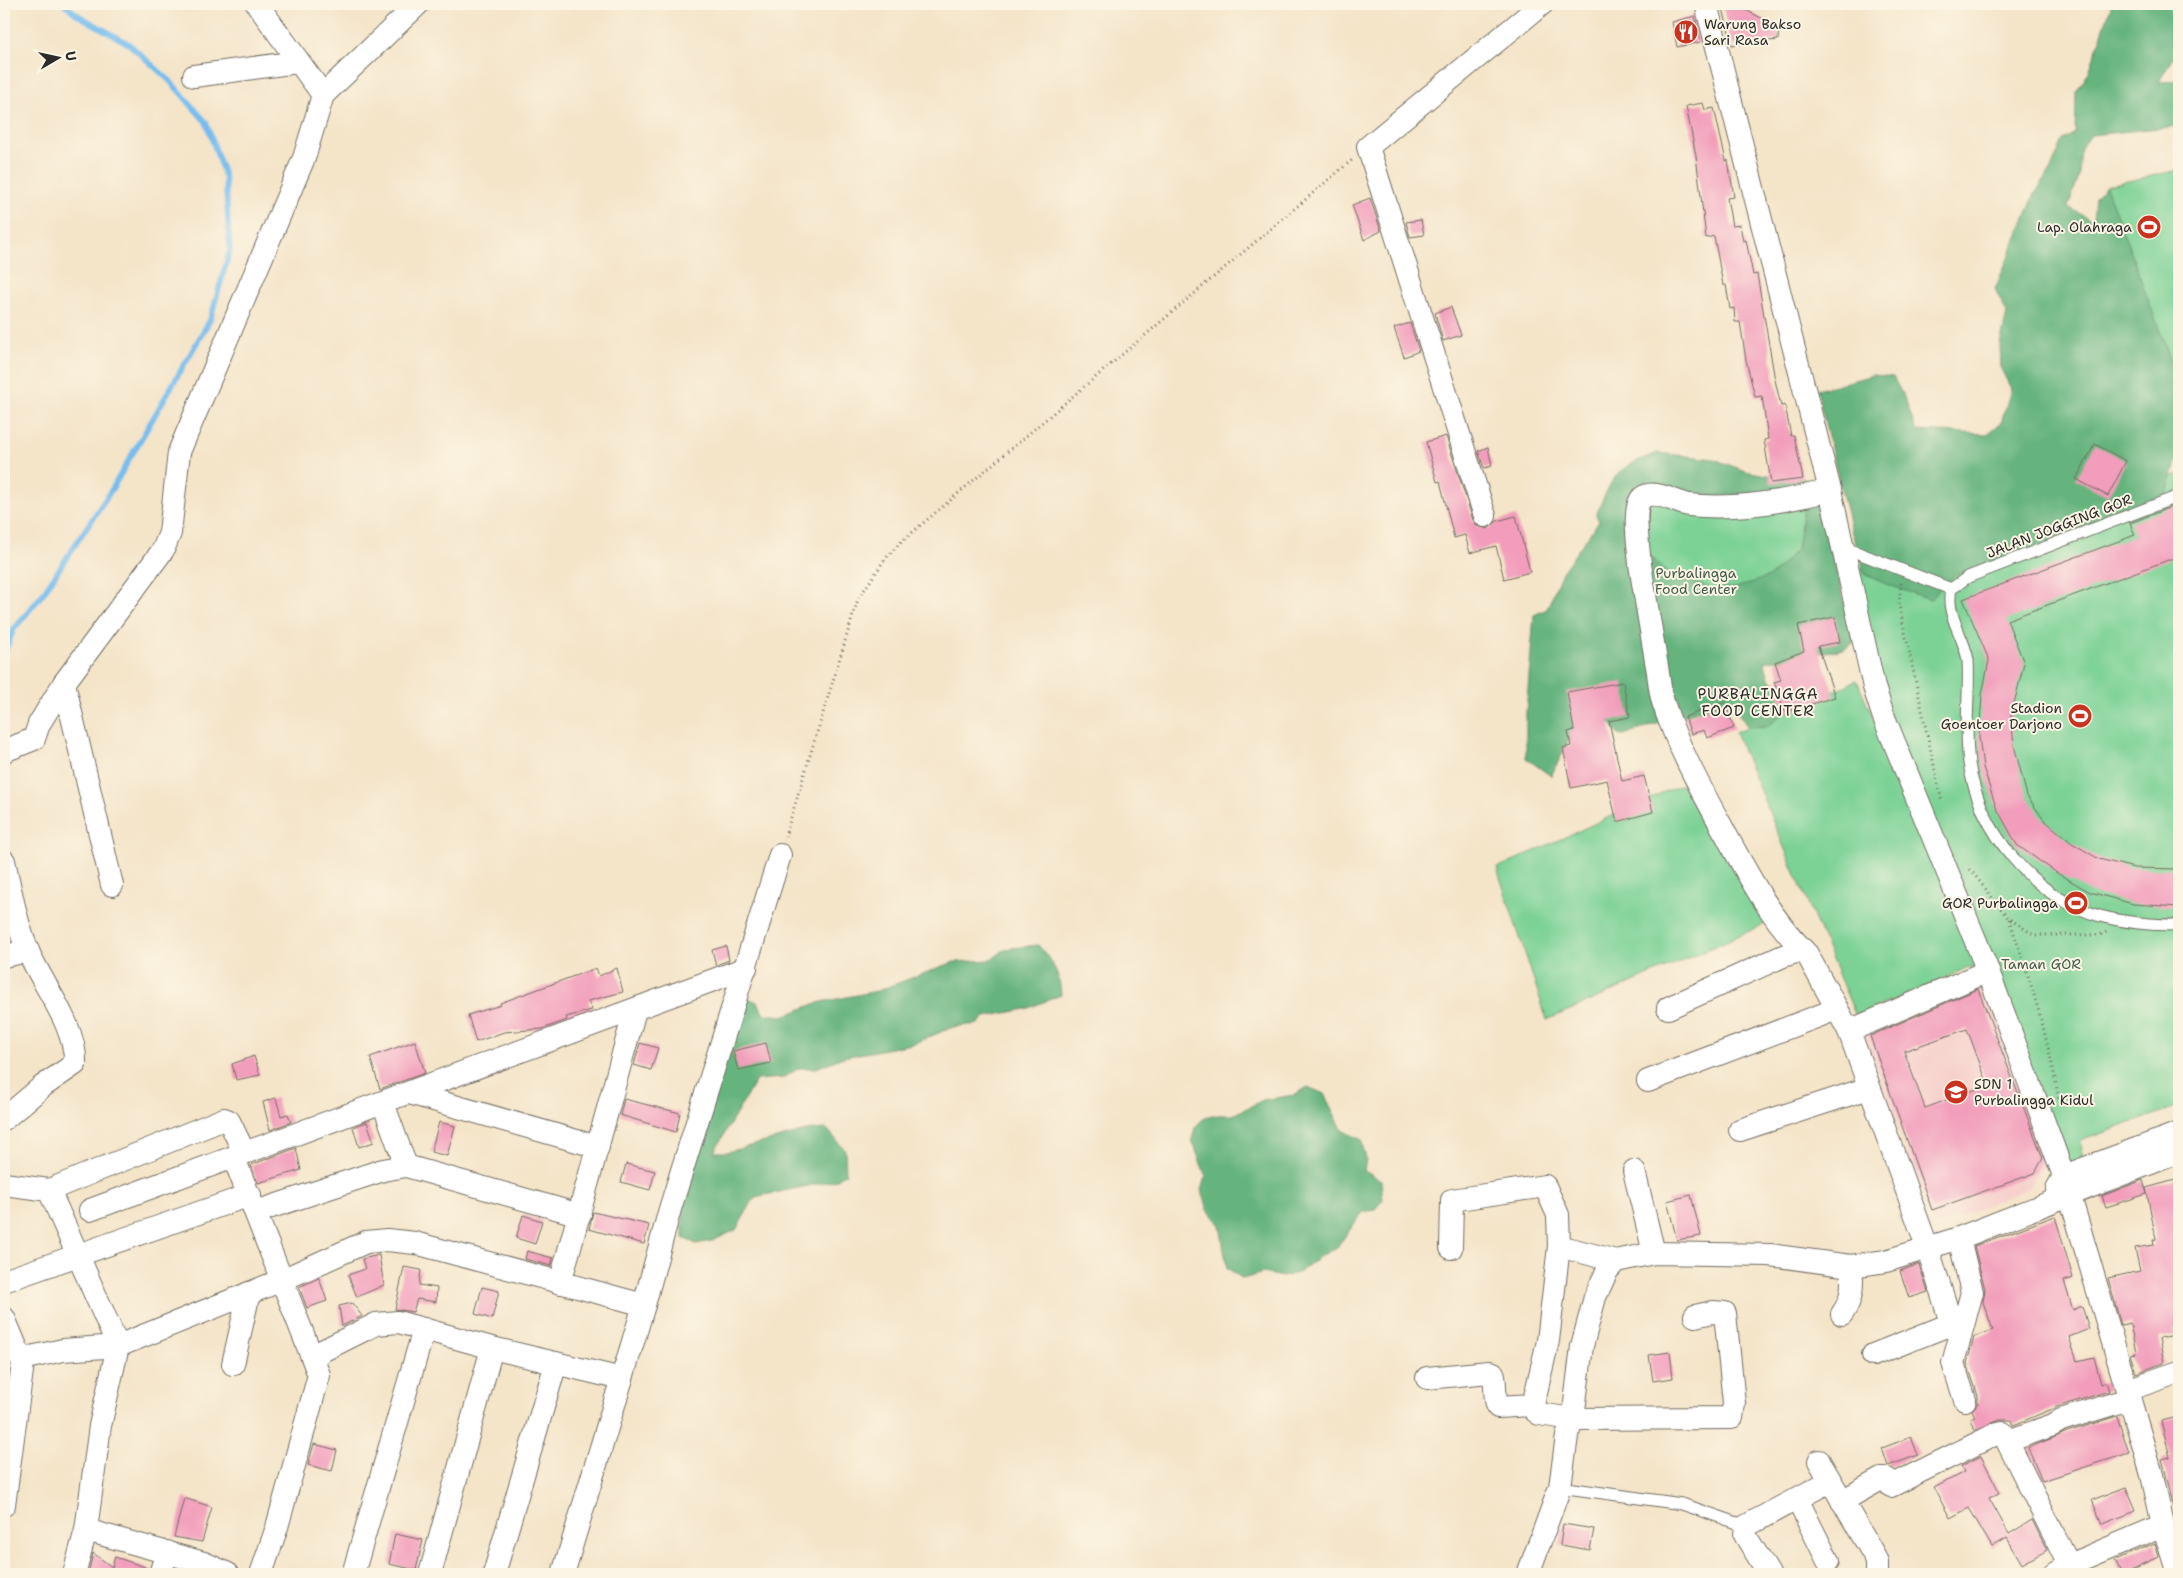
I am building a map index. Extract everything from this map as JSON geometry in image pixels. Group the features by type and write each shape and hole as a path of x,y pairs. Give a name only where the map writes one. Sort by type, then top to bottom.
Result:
{"street":[{"path":"257,4 324,95"},
{"path":"4,751 34,740 39,724 64,683 168,541 179,452 304,158 324,95 418,4"},
{"path":"1485,516 1368,147 1542,4"},
{"path":"1706,4 1830,490 1883,715 1988,971 2128,1394 2178,1574"},
{"path":"194,76 298,62"},
{"path":"1830,490 1798,499 1755,505 1698,506 1679,504 1658,495 1644,497 1637,510 1637,538 1644,590 1662,700 1685,759 1767,907 1786,934 1807,954 1849,1031 1928,1249 1958,1325"},
{"path":"64,683 112,885"},
{"path":"563,1574 644,1305 670,1209 780,854"},
{"path":"4,861 28,951 67,1030 75,1051 75,1064 43,1086 4,1119"},
{"path":"1668,1008 1784,956 1803,950"},
{"path":"4,956 28,951"},
{"path":"90,1210 746,968"},
{"path":"1849,1031 1988,971"},
{"path":"1648,1081 1837,1009"},
{"path":"560,1283 580,1216 635,1010"},
{"path":"1740,1130 1869,1088"},
{"path":"409,1093 598,1147"},
{"path":"383,1102 406,1166"},
{"path":"4,1184 49,1190 224,1119 229,1121 253,1204 319,1375 277,1527 261,1574"},
{"path":"1566,1247 1616,1261 1654,1253 1770,1255 1850,1266 1886,1261 1959,1238 2179,1133"},
{"path":"2062,1190 2179,1152"},
{"path":"4,1281 79,1256 253,1204 383,1170 406,1166 580,1216"},
{"path":"1634,1170 1654,1253"},
{"path":"1451,1248 1452,1200 1546,1186 1558,1215 1566,1247 1565,1343 1570,1418 1560,1487 1528,1574"},
{"path":"49,1190 118,1346 100,1426 86,1530 74,1574"},
{"path":"1959,1238 1972,1292 1958,1325 1953,1363 1965,1400"},
{"path":"23,1363 30,1356 63,1350 118,1346 282,1280 366,1242 387,1240 416,1243 644,1305"},
{"path":"1536,1410 1565,1343 1601,1282 1616,1261"},
{"path":"1842,1314 1849,1305 1853,1286 1850,1266"},
{"path":"233,1364 249,1293"},
{"path":"1427,1378 1493,1373 1495,1378 1495,1400 1498,1406 1536,1410 1570,1418 1732,1418 1734,1403 1724,1312 1713,1312 1695,1316"},
{"path":"4,1318 23,1363 4,1505"},
{"path":"312,1356 376,1324 398,1322 492,1348 622,1379"},
{"path":"1873,1355 1941,1328 1958,1325"},
{"path":"353,1574 424,1329"},
{"path":"430,1574 492,1348"},
{"path":"494,1574 556,1363"},
{"path":"2008,1441 2179,1372"},
{"path":"1842,1501 1881,1479 1887,1479 1891,1486 1994,1435 2003,1434 2008,1441 2061,1569 2163,1525"},
{"path":"1820,1461 1830,1482 1874,1555 1878,1574"},
{"path":"1769,1574 1745,1535 1746,1526 1830,1482"},
{"path":"1798,1499 1828,1561"},
{"path":"86,1530 204,1563 228,1574"},
{"path":"160,1574 167,1552"}],"lane":[{"name":"JALAN JOGGING GOR","path":"1951,589 1968,577 2179,496"},
{"path":"1843,547 1951,589 1949,598 1951,611 1966,649 1968,660 1966,737 1969,765 1977,794 1990,825 2005,849 2029,875 2054,894 2078,907 2100,916 2132,923 2179,925"},
{"path":"1560,1487 1682,1504 1746,1526"}],"path":[{"path":"780,854 858,599 885,559 902,541 1045,418 1368,147"},
{"path":"2009,918 2031,982 2054,1069 2060,1105"}],"shaded area":[{"name":"SDN 1 Purbalingga Kidul","path":"1985,982 2051,1157 2028,1188 1934,1227 1861,1026"}],"green space":[{"path":"2112,4 2179,4 2179,54 2172,59 2159,82 2179,81 2179,126 2091,135 2081,148 2079,176 2068,207 2093,221 2095,197 2106,186 2179,383 2179,453 2167,493 1955,575 1930,599 1886,584 1865,574 1851,530 1817,390 1873,375 1893,377 1906,401 1916,431 1987,434 2001,424 2011,389 2001,369 2000,345 2007,313 1995,289 2035,194 2052,167 2063,140 2075,133 2076,93 2089,72"},
{"path":"2179,170 2179,383 2105,186"},
{"name":"Purbalingga Food Center","path":"1658,453 1714,459 1745,471 1777,477 1793,476 1806,479 1810,485 1801,491 1697,496 1645,481 1633,494 1631,502 1630,509 1635,544 1672,576 1711,588 1736,588 1771,576 1797,549 1803,512 1817,496 1855,642 1844,649 1767,661 1765,664 1769,678 1784,692 1785,712 1768,726 1748,727 1738,713 1725,702 1620,736 1603,713 1580,718 1551,776 1526,758 1526,713 1534,615 1547,609 1562,572 1599,521 1596,515 1612,481 1624,468"},
{"name":"Purbalingga Food Center","path":"1648,465 1803,484 1844,649 1767,661 1747,683 1588,563"},
{"name":"GOR Purbalingga","path":"2179,474 2179,1106 2080,1141 2086,1165 2071,1173 1887,709 1856,579 1862,567 1865,574 1886,584"},
{"name":"Purbalingga Food Center","path":"1857,680 1978,964 1856,1016 1735,732 1811,703"},
{"path":"1682,784 1765,924 1547,1020 1497,868"},
{"path":"1038,945 1054,968 1059,980 1061,995 1026,1009 985,1017 978,1024 953,1027 912,1044 843,1057 816,1068 799,1068 783,1078 756,1080 714,1152 727,1152 810,1130 827,1129 845,1150 846,1173 836,1180 755,1197 736,1230 712,1241 696,1244 683,1238 683,1209 676,1192 744,996 759,1003 763,1014 783,1016 817,1003 877,991 954,962 991,960 1005,949"},
{"path":"1308,1087 1324,1094 1343,1131 1361,1139 1366,1159 1364,1171 1381,1180 1383,1200 1374,1210 1363,1212 1337,1247 1319,1257 1300,1272 1283,1277 1263,1273 1243,1279 1227,1268 1220,1225 1208,1210 1202,1190 1206,1177 1192,1140 1195,1127 1204,1118 1218,1115 1233,1115 1263,1100 1294,1095"}],"building":[{"path":"1722,4 1734,4 1779,27 1778,40 1732,45"},
{"name":"Warung Bakso Sari Rasa","path":"1695,16 1701,42 1677,47 1672,22"},
{"path":"1703,103 1705,110 1714,108 1726,161 1728,160 1734,197 1727,198 1732,226 1740,225 1743,241 1746,240 1753,275 1757,274 1775,380 1781,406 1785,405 1791,436 1794,435 1803,479 1771,483 1764,440 1768,439 1762,396 1755,397 1746,360 1740,322 1735,322 1734,308 1730,309 1726,285 1723,285 1714,236 1706,238 1696,156 1686,106"},
{"path":"1370,198 1381,231 1364,240 1352,205"},
{"path":"1421,220 1424,235 1410,237 1406,222"},
{"path":"1451,307 1461,335 1443,341 1435,313"},
{"path":"1410,323 1419,351 1404,357 1394,328"},
{"path":"1446,436 1473,520 1477,526 1488,529 1497,521 1516,516 1530,572 1504,579 1496,546 1470,553 1465,535 1454,538 1440,481 1437,482 1426,442"},
{"path":"2095,444 2126,461 2108,496 2076,479"},
{"path":"1488,447 1492,466 1484,468 1478,451"},
{"path":"2179,504 2179,556 2007,620 2024,663 2011,716 2014,745 2027,796 2044,820 2072,843 2099,859 2134,868 2179,869 2179,907 2133,904 2090,892 2057,873 2017,845 1996,807 1983,767 1979,737 1982,695 1989,660 1963,599 2135,535 2130,523"},
{"path":"1835,617 1840,642 1818,646 1835,697 1785,712 1774,682 1781,680 1775,662 1804,651 1798,625"},
{"path":"1623,682 1630,717 1609,721 1622,781 1644,776 1653,812 1617,822 1607,780 1571,788 1563,748 1571,746 1568,732 1574,730 1567,692"},
{"path":"1725,702 1734,728 1707,738 1704,730 1691,734 1685,717"},
{"path":"726,946 729,960 716,965 712,950"},
{"path":"596,968 599,976 617,968 623,992 588,1001 592,1010 566,1017 567,1020 542,1029 504,1032 476,1042 468,1015 501,1005 500,1003"},
{"name":"SDN 1 Purbalingga Kidul","path":"1978,989 2043,1158 2035,1173 1932,1210 1870,1036","holes":["1967,1029 1988,1085 1925,1108 1904,1051"]},
{"path":"415,1041 425,1073 380,1089 370,1057"},
{"path":"640,1043 658,1048 651,1070 634,1065"},
{"path":"766,1043 771,1063 738,1070 733,1051"},
{"path":"254,1056 260,1075 236,1080 232,1064"},
{"path":"276,1098 281,1116 288,1114 291,1122 270,1130 263,1102"},
{"path":"624,1099 680,1113 676,1132 620,1115"},
{"path":"367,1122 374,1142 359,1147 353,1127"},
{"path":"439,1122 455,1126 447,1156 431,1152"},
{"path":"296,1148 301,1170 258,1183 251,1165"},
{"path":"626,1164 655,1171 650,1190 621,1182"},
{"path":"2179,1179 2179,1216 2175,1217 2179,1237 2179,1327 2174,1329 2176,1335 2159,1338 2164,1363 2136,1373 2130,1354 2136,1353 2130,1323 2121,1325 2108,1278 2140,1271 2135,1248 2154,1245 2153,1240 2156,1239 2146,1188"},
{"path":"2143,1180 2147,1194 2106,1207 2102,1196"},
{"path":"1691,1195 1701,1236 1677,1240 1667,1201"},
{"path":"593,1212 649,1225 644,1244 589,1229"},
{"path":"523,1215 542,1221 535,1244 516,1238"},
{"path":"2055,1216 2073,1278 2064,1281 2073,1310 2082,1306 2089,1329 2069,1337 2077,1361 2094,1357 2101,1384 2106,1382 2109,1391 2057,1407 2014,1425 2012,1420 2000,1420 1975,1430 1971,1419 1975,1417 1972,1410 1978,1403 1978,1396 1967,1363 1974,1337 1993,1330 1983,1302 1985,1289 1974,1246"},
{"path":"527,1251 553,1258 551,1266 525,1259"},
{"path":"379,1255 384,1285 357,1297 348,1275 365,1269 362,1259"},
{"path":"1919,1264 1928,1292 1909,1298 1900,1271"},
{"path":"404,1267 421,1270 419,1285 437,1288 436,1302 417,1299 413,1312 395,1309"},
{"path":"319,1278 327,1301 307,1308 299,1287"},
{"path":"482,1287 499,1291 492,1319 475,1314"},
{"path":"352,1303 362,1316 342,1326 339,1306"},
{"path":"1670,1352 1673,1378 1653,1381 1649,1355"},
{"path":"2117,1416 2129,1453 2042,1481 2028,1448 2067,1432"},
{"path":"2176,1417 2179,1429 2179,1506 2174,1507 2162,1459 2170,1457 2161,1421"},
{"path":"1911,1437 1918,1455 1888,1466 1882,1448"},
{"path":"314,1444 337,1450 332,1471 308,1465"},
{"path":"1981,1456 2000,1493 1989,1498 2009,1534 2032,1520 2047,1550 2022,1564 2007,1538 1992,1547 1969,1508 1950,1518 1934,1488 1964,1472 1961,1466"},
{"path":"2126,1487 2136,1511 2102,1524 2092,1500"},
{"path":"184,1498 212,1507 202,1542 174,1537"},
{"path":"1563,1524 1594,1529 1590,1550 1560,1545"},
{"path":"395,1534 423,1540 416,1570 389,1564"},
{"path":"2155,1543 2159,1557 2122,1574 2115,1560"},
{"path":"93,1553 112,1567 115,1557 148,1568 147,1574 88,1574"}],"waterway":[{"path":"4,654 14,629 42,595 112,489 210,320 230,250 225,178 206,122 169,80 129,44 78,15 64,4"}],"place":[{"name":"Warung Bakso Sari Rasa","path":"1686,32"},
{"name":"Lap. Olahraga","path":"2149,227"},
{"name":"Stadion Goentoer Darjono","path":"2080,716"},
{"name":"GOR Purbalingga","path":"2076,903"},
{"name":"SDN 1 Purbalingga Kidul","path":"1956,1092"}],"district":[{"name":"PURBALINGGA FOOD CENTER","path":"1758,702"}],"park label":[{"name":"Taman GOR","path":"2041,964"}]}
